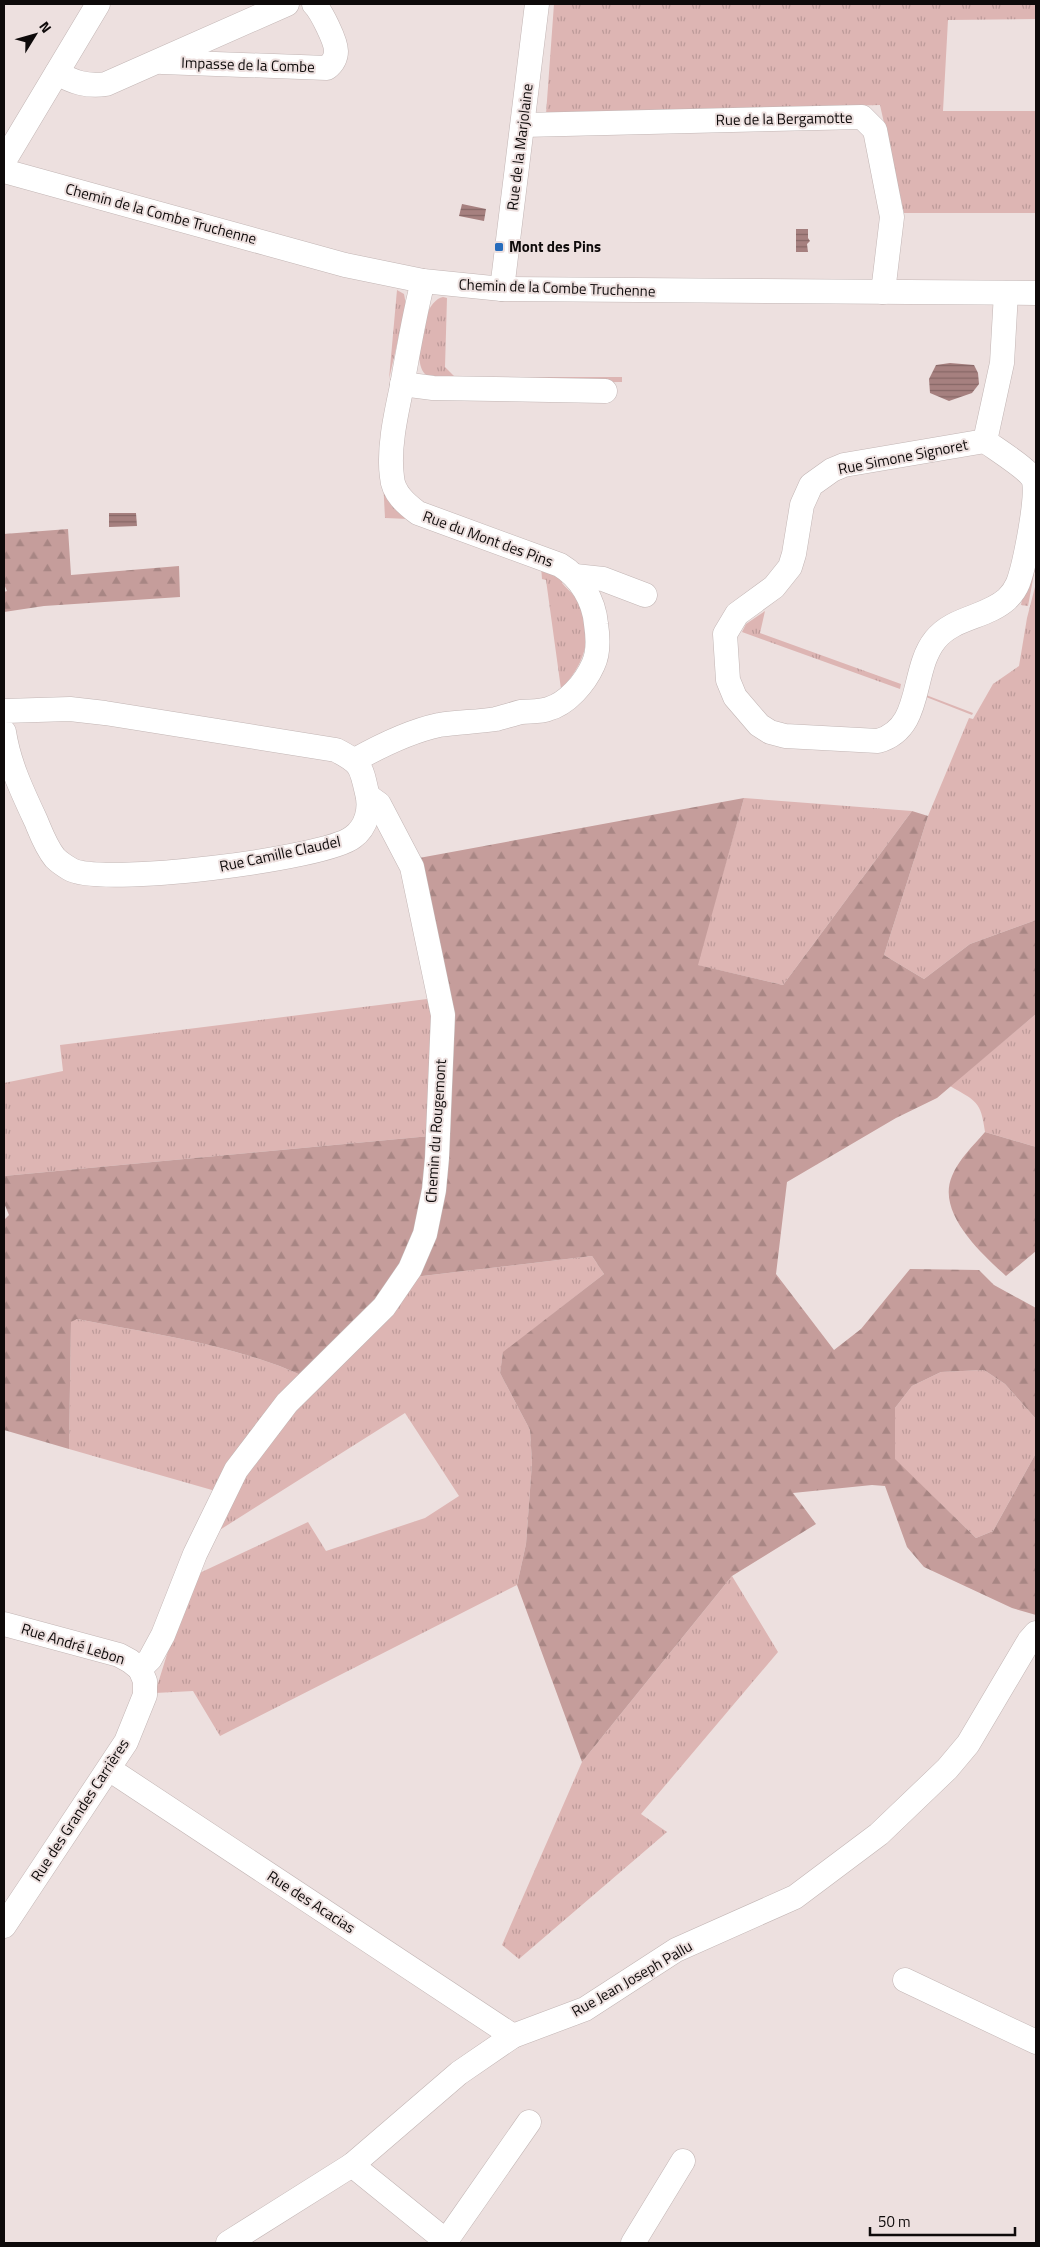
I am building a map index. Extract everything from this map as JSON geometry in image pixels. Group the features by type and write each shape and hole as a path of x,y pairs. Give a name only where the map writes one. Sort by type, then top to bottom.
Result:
{"street":[{"path":"4,161 98,4"},
{"name":"Impasse de la Combe","path":"57,73 72,81 90,85 106,84 287,4"},
{"name":"Impasse de la Combe","path":"155,62 327,68 334,60 336,53 335,45 314,4"},
{"name":"Rue de la Marjolaine","path":"502,289 537,4"},
{"name":"Rue de la Bergamotte","path":"523,125 862,117 875,130 892,217 883,292"},
{"name":"Chemin de la Combe Truchenne","path":"4,170 345,265 423,281 502,289 1036,293"},
{"name":"Rue du Mont des Pins","path":"355,760 422,730 440,725 547,710 566,700 579,686 593,665 598,638 596,615 587,593 575,576 560,566 418,513 400,498 392,477 394,423 409,338 423,281"},
{"name":"Rue Simone Signoret","path":"985,441 1002,363 1006,293"},
{"path":"402,384 433,388 606,391"},
{"name":"Rue Simone Signoret","path":"985,441 1033,477 1036,489 1025,556 1017,585 1007,599 950,626 935,640 924,658 909,716 903,725 887,739 878,742 785,736 770,732 759,725 735,696 728,680 725,634 738,614 774,588 784,578 790,568 802,505 811,485 832,470 844,465 985,441"},
{"name":"Rue du Mont des Pins","path":"575,576 603,579 645,595"},
{"path":"4,711 70,710 105,712 336,750 355,760"},
{"name":"Rue Camille Claudel","path":"4,732 12,770 45,841 55,858 73,871 104,875 169,873 236,866 337,845 353,838 366,820 368,796 362,771 355,760"},
{"name":"Chemin du Rougemont","path":"140,1669 150,1659 163,1635 195,1554 236,1470 287,1403 384,1307 410,1269 425,1234 434,1190 437,1158 444,1015 412,866 379,804 368,796"},
{"name":"Rue André Lebon","path":"4,1624 119,1656 130,1661 140,1669"},
{"name":"Rue Jean Joseph Pallu","path":"228,2243 352,2165 459,2073 512,2036 585,2009 676,1950 796,1898 879,1834 947,1770 968,1744 1029,1641 1036,1633"},
{"name":"Rue des Grandes Carrières","path":"4,1926 126,1742 145,1695 145,1681 140,1669"},
{"name":"Rue des Acacias","path":"109,1769 512,2036"},
{"path":"906,1980 1036,2042"},
{"path":"352,2165 446,2241 528,2122"},
{"path":"637,2242 682,2161"}],"green space":[{"path":"554,4 1036,4 1036,19 948,20 943,111 1036,111 1036,213 904,213 880,105 546,114"},
{"path":"397,290 404,294 406,305 389,379"},
{"path":"443,297 447,298 445,367 455,377 622,377 622,382 447,383 436,380 425,374 421,367 419,344 421,331 430,308"},
{"path":"383,479 409,519 385,518"},
{"path":"1036,527 1036,563 1028,606 1021,605"},
{"path":"68,529 71,575 179,566 180,597 44,606 4,612 4,592 7,591 4,584 4,534"},
{"path":"541,566 564,578 562,583 582,607 587,630 581,661 576,671 561,689 546,580 542,579"},
{"path":"1036,583 1036,920 970,944 924,979 884,955 928,816 969,718 973,719 993,684 1019,666 1027,618"},
{"path":"765,611 760,633 901,684 900,689 742,632 746,624"},
{"path":"921,695 926,695 973,713 972,715"},
{"path":"744,798 912,811 783,985 697,965"},
{"path":"744,798 698,965 783,985 912,811 928,816 884,955 924,979 970,944 1036,920 1036,1014 937,1098 896,1118 787,1182 776,1274 834,1350 861,1329 910,1269 979,1270 994,1285 1036,1308 1036,1419 1005,1384 984,1370 941,1372 912,1386 895,1408 895,1459 976,1538 993,1531 1036,1453 1036,1615 1012,1608 924,1567 907,1547 885,1486 872,1485 793,1493 816,1524 732,1576 582,1762 517,1585 526,1544 532,1463 530,1430 500,1373 503,1352 604,1274 592,1256 414,1277 303,1376 276,1365 221,1348 77,1319 71,1322 69,1449 4,1430 4,1220 9,1215 4,1203 4,1176 441,1135 419,858"},
{"path":"443,997 441,1135 4,1176 4,1083 63,1071 60,1045"},
{"path":"1036,1014 1036,1147 985,1132 981,1114 976,1103 950,1086"},
{"path":"985,1132 1036,1147 1036,1251 1006,1276 964,1232 950,1204 949,1190 952,1176 958,1164"},
{"path":"592,1256 604,1274 503,1353 500,1373 530,1430 532,1463 526,1544 517,1585 220,1736 193,1691 155,1693 191,1577 308,1522 326,1551 425,1518 459,1496 405,1413 207,1538 250,1459 414,1277"},
{"path":"77,1319 221,1348 276,1365 303,1376 219,1492 69,1449 71,1321"},
{"path":"984,1370 1005,1384 1036,1419 1036,1453 993,1531 976,1538 895,1460 895,1408 912,1386 941,1372"},
{"path":"732,1576 778,1652 641,1814 667,1832 519,1959 502,1945 582,1762"}],"shaded area":[{"path":"462,204 486,209 484,221 459,216"},
{"path":"796,229 808,229 810,241 807,244 808,252 796,252"},
{"path":"950,363 974,365 978,373 979,384 972,393 949,401 930,393 929,379 936,365"},
{"path":"109,513 136,513 137,526 109,527"}],"place":[{"name":"Mont des Pins","path":"499,247"}]}
